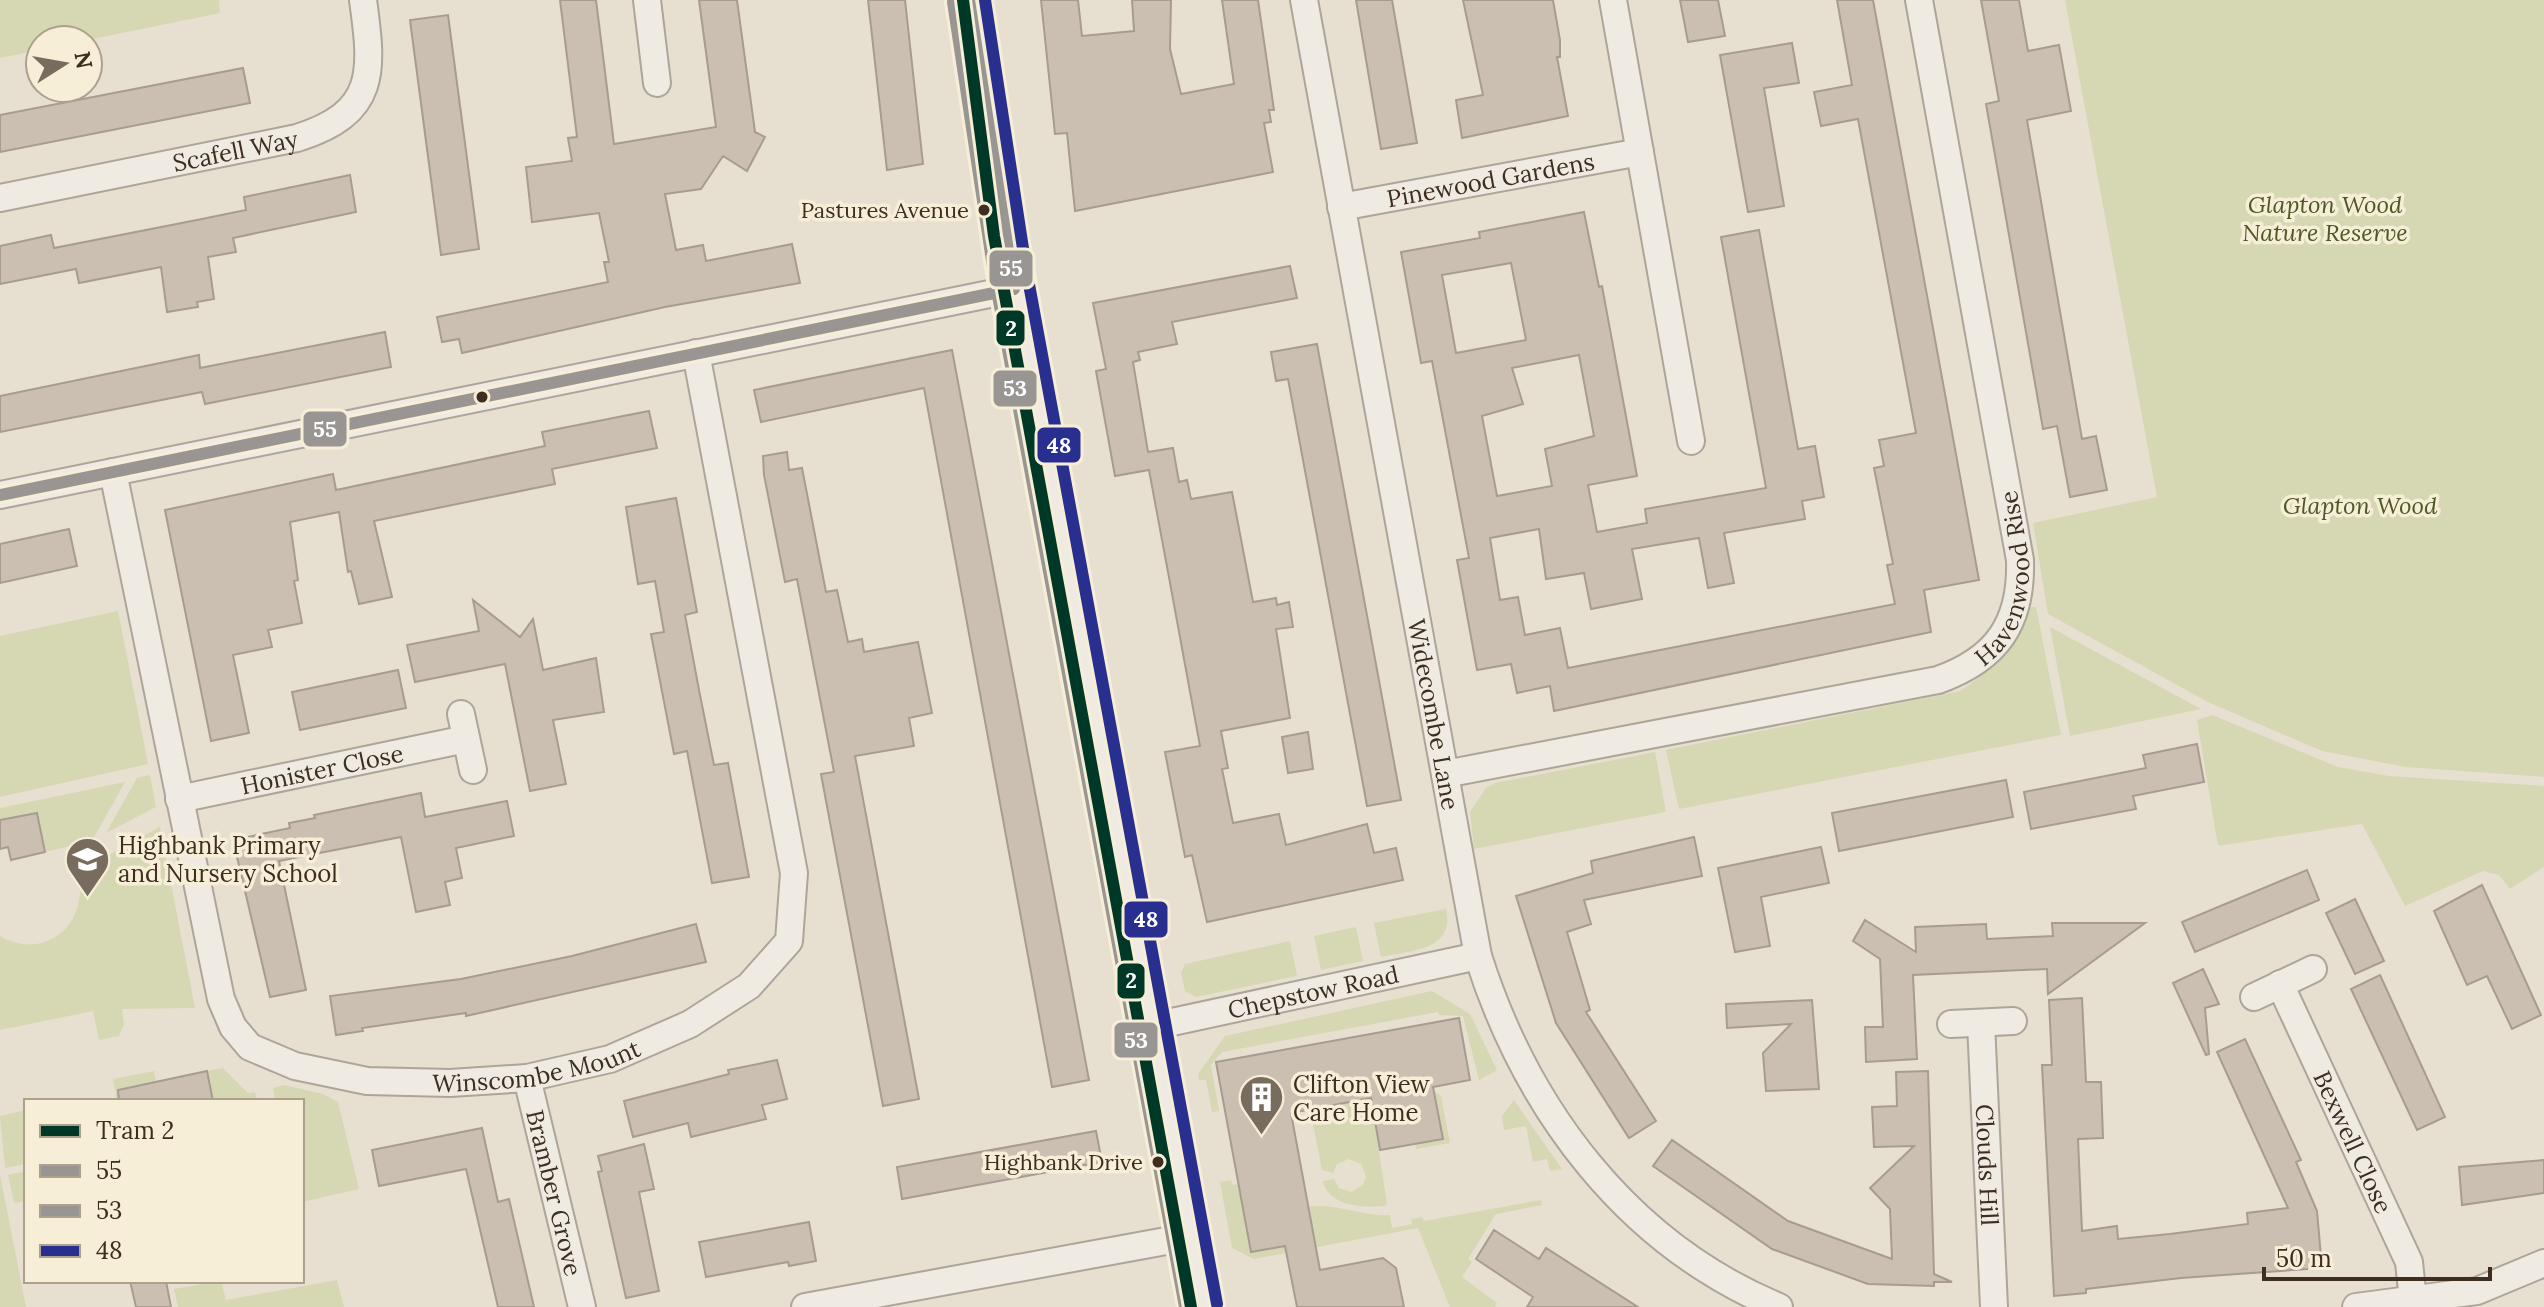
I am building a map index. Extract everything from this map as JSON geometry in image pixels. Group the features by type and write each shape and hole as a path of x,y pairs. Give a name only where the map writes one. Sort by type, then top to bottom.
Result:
{"street":[{"name":"Scafell Way","path":"0,198 316,133 335,122 364,90 371,57 363,0"},
{"path":"647,0 657,83"},
{"name":"Widecombe Lane","path":"1304,0 1478,956 1497,1015 1562,1133 1603,1185 1662,1237 1705,1268 1748,1294 1779,1307"},
{"path":"1613,0 1691,441"},
{"name":"Havenwood Rise","path":"1445,774 1938,680 1965,670 1986,657 2001,638 2015,611 2021,584 2020,560 1919,0"},
{"path":"972,7 1014,289 1201,1307"},
{"name":"Pinewood Gardens","path":"1341,207 1640,152"},
{"path":"0,495 1014,289"},
{"name":"Winscombe Mount","path":"113,472 221,999 233,1027 250,1047 262,1055 295,1066 367,1081 450,1083 527,1078 610,1059 690,1024 749,986 789,941 794,873 696,353"},
{"name":"Honister Close","path":"179,799 464,727 473,770"},
{"name":"Chepstow Road","path":"1149,1027 1478,956"},
{"path":"2254,997 2313,969"},
{"name":"Bexwell Close","path":"2280,984 2409,1262 2413,1301"},
{"path":"1951,1024 2013,1021"},
{"name":"Clouds Hill","path":"1981,1023 1994,1307"},
{"name":"Bramber Grove","path":"527,1078 582,1307"},
{"path":"805,1307 1188,1237"},
{"path":"2356,1307 2477,1291 2544,1263"}],"green space":[{"path":"0,0 219,0 220,13 104,37 104,24 24,24 24,53 0,58"},
{"name":"Glapton Wood","path":"2065,0 2544,0 2544,777 2406,767 2322,751 2208,702 2048,614 2033,523 2157,497"},
{"path":"2031,607 2036,607 2061,735 1679,809 1666,750 1960,691 1984,674 2012,645"},
{"path":"118,611 148,764 0,797 0,636"},
{"path":"2050,627 2201,709 2070,736"},
{"path":"2212,715 2338,767 2389,776 2544,786 2544,867 2510,889 2499,875 2483,871 2405,906 2362,824 2218,846 2197,720"},
{"path":"1655,752 1666,812 1474,849 1470,812 1486,788 1495,783"},
{"path":"150,775 156,807 106,833 137,778"},
{"path":"125,782 92,841 72,849 71,846 45,852 37,813 0,820 0,808"},
{"path":"160,827 195,1008 122,1009 124,1024 119,1036 99,1040 93,1011 0,1030 0,936 21,944 31,944 42,943 60,934 77,910 87,867"},
{"path":"1446,909 1447,923 1438,941 1417,950 1381,957 1374,923"},
{"path":"1356,927 1363,961 1321,970 1314,936"},
{"path":"1290,941 1297,976 1196,997 1185,991 1181,973 1185,964"},
{"path":"1432,991 1470,1014 1497,1070 1479,1080 1463,1016 1439,1015 1438,1012 1222,1052 1211,1065 1219,1111 1212,1112 1206,1080 1199,1080 1198,1074 1225,1036"},
{"path":"223,1068 248,1093 255,1092 257,1099 213,1099 207,1071"},
{"path":"154,1071 159,1099 117,1099 113,1079"},
{"path":"283,1085 323,1094 338,1102 359,1189 304,1202 304,1099 275,1099 273,1088"},
{"path":"1434,1091 1441,1096 1450,1143 1416,1149 1415,1144 1442,1139"},
{"path":"1371,1098 1387,1205 1369,1207 1340,1201 1326,1190 1323,1181 1334,1179 1339,1188 1351,1192 1363,1185 1366,1176 1361,1164 1349,1159 1337,1164 1333,1173 1322,1170 1310,1109"},
{"path":"1514,1100 1562,1169 1550,1171 1547,1159 1533,1162 1526,1126 1504,1130 1502,1116"},
{"path":"24,1110 24,1164 5,1168 0,1116"},
{"path":"24,1171 24,1201 14,1203 8,1175"},
{"path":"0,1175 26,1307 0,1307"},
{"path":"1231,1180 1233,1185 1238,1184 1251,1252 1314,1241 1308,1207 1329,1206 1390,1215 1392,1228 1412,1224 1411,1219 1422,1217 1424,1221 1541,1200 1542,1205 1496,1214 1468,1259 1472,1262 1462,1277 1497,1303 1495,1307 1450,1307 1418,1228 1254,1259 1232,1248 1220,1182"},
{"path":"337,1280 344,1307 178,1307 174,1289 222,1283 226,1300"}],"building":[{"path":"560,0 596,0 614,144 716,127 699,0 737,0 755,132 765,137 747,171 723,156 701,189 665,194 676,250 703,245 706,261 792,244 800,283 665,307 462,353 459,339 442,342 437,317 608,282 604,262 609,262 599,213 532,222 526,167 572,161 568,138 577,137"},
{"path":"868,0 905,0 923,164 887,170"},
{"path":"1041,0 1078,0 1082,36 1134,31 1132,0 1171,0 1170,49 1181,94 1234,84 1222,0 1258,0 1274,110 1269,110 1271,122 1264,123 1273,172 1075,211 1067,133 1055,134"},
{"path":"1356,0 1392,0 1417,143 1381,149"},
{"path":"1463,0 1553,0 1560,40 1560,57 1557,57 1568,116 1462,138 1456,100 1483,95"},
{"path":"1680,0 1718,0 1725,36 1688,42"},
{"path":"1837,0 1873,0 1979,580 1924,590 1931,632 1554,711 1550,686 1517,693 1511,664 1477,670 1457,560 1469,558 1432,361 1421,363 1401,252 1480,238 1479,232 1584,212 1599,287 1602,286 1637,476 1588,485 1597,532 1647,523 1645,509 1766,488 1721,237 1759,230 1798,449 1815,446 1824,497 1802,501 1805,519 1724,533 1734,583 1708,588 1699,538 1632,549 1642,599 1591,609 1584,573 1546,579 1539,529 1490,538 1500,600 1518,597 1525,635 1560,628 1568,668 1895,604 1887,565 1893,564 1874,468 1884,466 1879,440 1916,433 1858,119 1821,126 1814,92 1852,85","holes":["1511,263 1526,340 1456,353 1442,275","1579,355 1594,436 1545,449 1552,486 1497,496 1482,416 1523,404 1512,368"]},
{"path":"1981,0 2019,0 2028,51 2059,45 2071,111 2027,120 2082,439 2096,436 2107,490 2070,497 2057,426 2043,429 1986,104 1999,101"},
{"path":"448,15 479,249 441,255 410,20"},
{"path":"1792,43 1799,83 1764,88 1784,206 1748,212 1720,55"},
{"path":"243,68 250,103 0,152 0,115 57,104 104,104 104,95"},
{"path":"350,175 356,212 233,238 236,252 208,257 214,299 197,302 198,307 167,312 161,267 79,283 76,269 0,284 0,246 51,235 54,248 202,219 246,210 244,197"},
{"path":"1290,266 1297,298 1172,322 1177,344 1138,352 1140,360 1133,362 1148,452 1173,448 1179,482 1187,480 1191,499 1232,492 1253,602 1276,598 1277,605 1289,602 1293,627 1276,629 1290,718 1221,731 1228,768 1222,769 1233,823 1279,814 1286,845 1367,824 1374,853 1396,848 1403,880 1207,922 1192,855 1185,857 1165,752 1200,746 1168,572 1149,470 1115,476 1096,371 1106,369 1093,303"},
{"path":"385,332 391,367 205,404 202,392 0,432 0,396 199,355 200,368"},
{"path":"1317,344 1401,800 1367,806 1288,379 1276,381 1271,352"},
{"path":"952,350 1089,1080 1052,1087 924,388 761,422 754,390"},
{"path":"649,411 657,448 552,469 555,484 374,521 392,597 359,604 351,571 348,572 339,512 290,522 298,580 294,581 302,623 268,630 272,647 233,655 249,733 211,741 165,510 333,474 336,490 545,446 542,432"},
{"path":"787,452 789,470 802,468 826,592 837,590 848,642 862,639 864,652 918,642 932,713 909,718 914,746 855,756 919,1099 883,1106 821,774 834,772 797,579 785,582 764,475 763,456"},
{"path":"676,498 697,612 685,615 699,690 714,765 728,763 749,877 712,883 687,751 674,754 651,634 664,632 655,581 638,584 626,507"},
{"path":"69,529 77,566 0,583 0,544"},
{"path":"473,600 520,637 533,619 543,670 596,658 604,712 553,720 566,784 530,791 505,664 415,682 407,645 479,631"},
{"path":"398,670 406,708 300,730 292,692"},
{"path":"1308,732 1313,769 1288,773 1282,737"},
{"path":"2197,744 2204,782 2133,796 2136,809 2031,829 2024,792 2146,768 2143,755"},
{"path":"2006,780 2013,817 1839,851 1832,813"},
{"path":"421,793 425,817 507,801 514,836 456,848 462,878 445,882 450,905 416,912 401,837 279,861 306,990 270,997 233,840 290,828 289,823 315,818 314,815"},
{"path":"37,813 45,852 11,860 8,847 0,849 0,820"},
{"path":"1694,837 1702,876 1584,900 1591,924 1567,932 1590,1010 1586,1012 1656,1121 1629,1138 1556,1023 1516,896 1593,873 1591,861"},
{"path":"1821,847 1829,883 1761,897 1770,946 1735,952 1718,868"},
{"path":"2307,870 2319,900 2195,952 2182,922"},
{"path":"2482,885 2541,1015 2512,1029 2487,976 2467,985 2434,911"},
{"path":"2355,899 2384,961 2355,974 2326,913"},
{"path":"1865,920 1916,952 1915,927 1986,924 1987,939 2053,936 2052,923 2145,923 2048,994 2047,969 1913,975 1917,1059 1866,1062 1865,1027 1883,1027 1880,959 1853,941"},
{"path":"696,924 706,962 466,1016 466,1013 362,1028 363,1031 336,1035 330,996 461,979 572,956"},
{"path":"2203,969 2219,1004 2205,1008 2209,1054 2206,1055 2173,983"},
{"path":"2380,975 2445,1117 2417,1130 2351,989"},
{"path":"2082,998 2086,1082 2101,1082 2103,1138 2078,1139 2082,1231 2117,1226 2118,1239 2170,1234 2248,1224 2247,1213 2288,1208 2217,1052 2245,1039 2301,1160 2296,1162 2317,1211 2322,1268 2181,1278 2086,1289 2086,1293 2054,1296 2042,1065 2052,1065 2049,1000"},
{"path":"1812,1000 1819,1089 1766,1091 1763,1053 1791,1024 1727,1028 1726,1004"},
{"name":"Clifton View Care Home","path":"1459,1018 1470,1080 1433,1087 1443,1139 1380,1150 1371,1098 1291,1113 1320,1270 1383,1258 1396,1268 1404,1307 1297,1307 1285,1246 1251,1252 1216,1062"},
{"path":"777,1060 787,1099 762,1105 766,1119 691,1137 688,1123 633,1137 624,1101 729,1074 728,1070"},
{"path":"207,1071 213,1099 119,1099 118,1090"},
{"path":"1928,1071 1934,1274 1952,1282 1934,1282 1934,1286 1868,1284 1772,1249 1653,1166 1672,1140 1788,1221 1892,1259 1890,1209 1870,1188 1914,1146 1874,1147 1872,1107 1897,1106 1896,1072"},
{"path":"482,1128 498,1202 509,1199 534,1307 498,1307 466,1169 379,1186 372,1150"},
{"path":"1096,1131 1102,1162 902,1199 897,1167"},
{"path":"644,1144 654,1189 639,1192 659,1291 626,1298 598,1172 602,1171 598,1156"},
{"path":"2544,1160 2544,1193 2462,1205 2459,1167"},
{"path":"809,1222 816,1261 789,1266 788,1262 706,1277 699,1242"},
{"path":"1494,1230 1539,1259 1546,1248 1638,1307 1527,1307 1533,1297 1476,1259"},
{"path":"130,1283 166,1283 171,1307 136,1307"}],"tram line":[{"name":"2","path":"963,0 994,236 1191,1307"}],"transit line":[{"name":"55","path":"0,495 1014,289 969,0"},
{"name":"48","path":"985,0 1026,268 1217,1304"},
{"name":"53","path":"953,2 994,274 1185,1307"}],"place":[{"name":"Pastures Avenue","path":"984,210"},
{"name":"Highbank Primary and Nursery School","path":"87,898"},
{"name":"Clifton View Care Home","path":"1262,1137"},
{"name":"Highbank Drive","path":"1158,1162"}],"park label":[{"name":"Glapton Wood Nature Reserve","path":"2325,218"}]}
